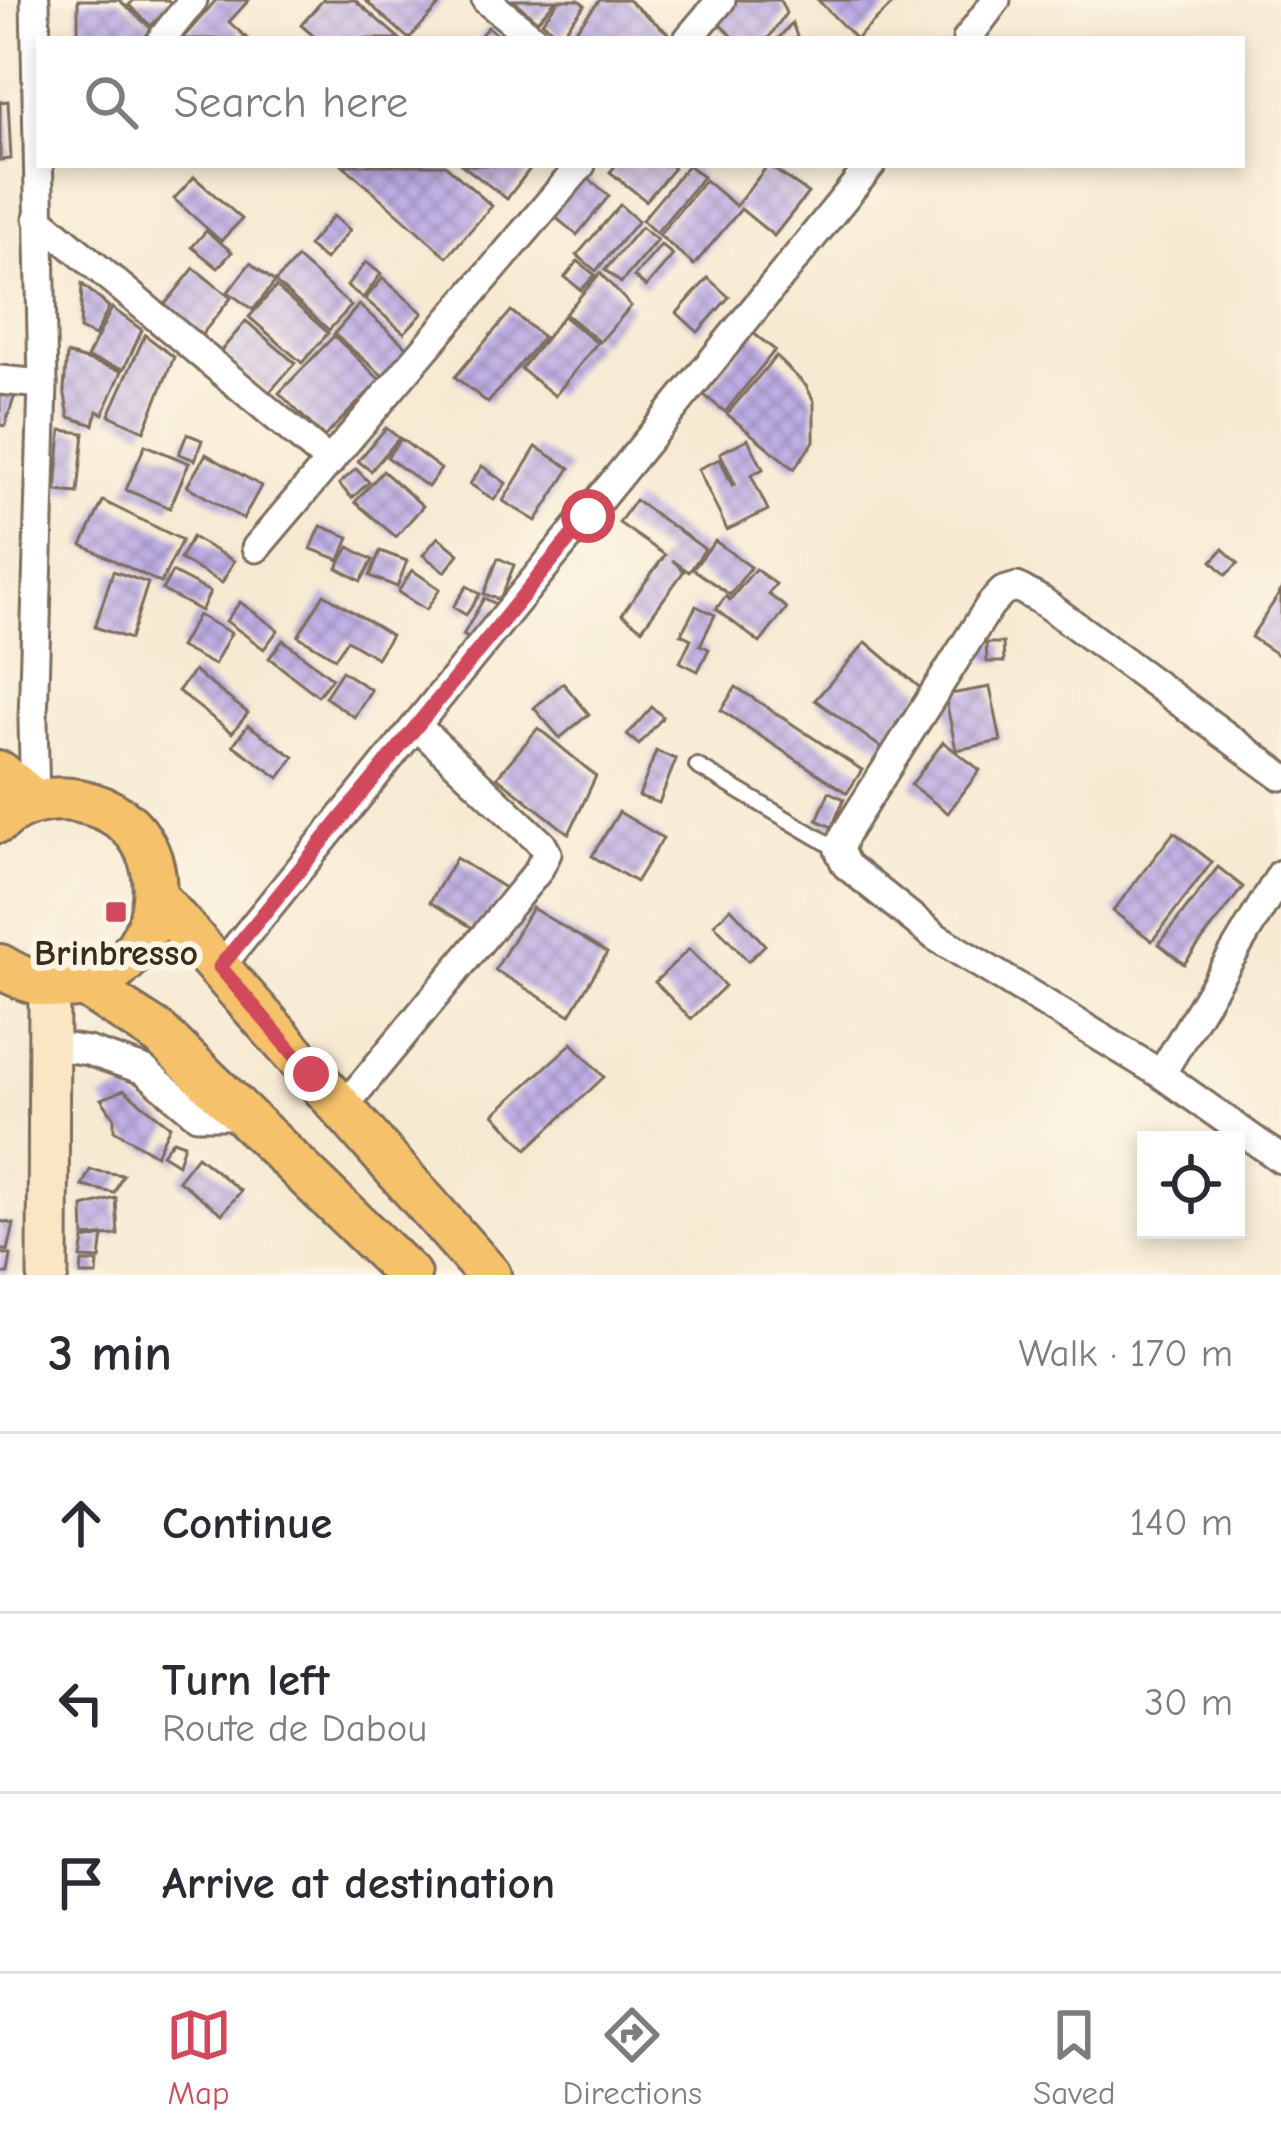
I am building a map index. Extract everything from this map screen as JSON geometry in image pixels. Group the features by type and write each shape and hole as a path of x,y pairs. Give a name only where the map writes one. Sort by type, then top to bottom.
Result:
{"main road":[{"path":"0,773 18,811 64,798 94,803 120,818 140,840 153,867 156,896 151,927 135,953 112,973 66,986"},
{"path":"156,896 489,1275"},
{"path":"0,965 23,980 66,986 160,1034 409,1275"}],"street":[{"path":"35,0 36,73"},
{"path":"164,36 193,0"},
{"path":"486,0 530,36"},
{"path":"691,36 721,0"},
{"path":"969,36 996,0"},
{"path":"18,811 33,721 43,384 37,168"},
{"path":"256,548 578,168"},
{"path":"220,967 869,168"},
{"path":"38,218 330,462"},
{"path":"0,380 43,384"},
{"path":"1281,776 1017,586 1003,591 990,605 844,835 839,850 846,865 936,937 1161,1074 1281,1159"},
{"path":"342,1109 548,853 418,727"},
{"path":"1161,1074 1281,874"},
{"path":"48,1275 49,1045 66,986"},
{"path":"49,1045 88,1051 144,1070 197,1114 246,1115"}],"lane":[{"path":"697,766 839,850"}],"building":[{"path":"78,0 119,0 152,29 146,36 78,36"},
{"path":"134,0 172,4 151,26 129,5"},
{"path":"216,0 249,0 229,22 245,36 185,36"},
{"path":"323,0 355,0 397,36 314,36 301,25"},
{"path":"365,0 444,0 412,36 406,36"},
{"path":"513,0 556,0 537,21"},
{"path":"559,0 579,0 585,5 560,36 542,22"},
{"path":"600,0 628,0 668,33 666,36 570,36"},
{"path":"730,0 780,0 786,13 770,36 733,36 713,19"},
{"path":"818,0 897,0 859,36 853,36"},
{"path":"792,23 797,36 781,36"},
{"path":"8,101 11,159 0,160 0,102"},
{"path":"346,168 448,168 492,206 447,257"},
{"path":"466,168 531,168 507,199"},
{"path":"613,168 674,168 646,201 610,172"},
{"path":"685,168 703,177 656,233 642,220"},
{"path":"766,168 808,193 774,236 741,209 694,265 659,235 705,180 736,206"},
{"path":"582,173 609,196 577,235 549,212"},
{"path":"194,177 242,219 221,241 174,199"},
{"path":"620,205 638,221 596,271 577,255"},
{"path":"333,216 350,230 325,260 308,246"},
{"path":"641,227 657,240 621,283 605,270"},
{"path":"206,231 232,252 218,268 192,247"},
{"path":"661,245 673,255 646,287 634,277"},
{"path":"297,258 351,306 329,330 275,282"},
{"path":"578,261 595,275 581,290 565,277"},
{"path":"366,262 381,274 363,298 347,286"},
{"path":"250,263 275,282 253,310 228,292"},
{"path":"194,268 231,298 200,337 162,308"},
{"path":"600,273 631,306 600,342 565,314"},
{"path":"383,278 423,313 404,333 365,299"},
{"path":"708,278 729,297 698,332 677,313"},
{"path":"82,284 109,307 95,336 80,329"},
{"path":"276,287 328,333 302,363 249,317"},
{"path":"359,305 410,350 385,378 334,334"},
{"path":"112,308 142,330 124,369 87,358"},
{"path":"511,311 543,337 488,403 455,377"},
{"path":"563,316 597,343 555,396 521,369"},
{"path":"246,321 295,363 269,393 220,352"},
{"path":"753,333 775,350 725,412 704,395"},
{"path":"145,335 174,357 144,431 109,415"},
{"path":"334,336 380,380 324,437 279,393"},
{"path":"67,354 122,371 103,414 97,411 94,425 69,417 64,389"},
{"path":"776,356 814,401 814,441 794,469 727,414"},
{"path":"0,390 15,395 5,426 0,425"},
{"path":"386,428 399,438 371,471 358,461"},
{"path":"61,430 84,433 78,493 56,491"},
{"path":"187,434 202,440 195,460 179,454"},
{"path":"401,439 441,469 428,487 387,457"},
{"path":"748,439 763,469 751,475 768,510 727,530 698,469 720,459 735,484 720,453"},
{"path":"145,445 189,463 170,508 126,490"},
{"path":"536,447 570,468 536,521 503,501"},
{"path":"206,454 261,486 243,519 187,486"},
{"path":"482,466 506,483 494,500 470,484"},
{"path":"356,469 369,482 352,498 339,484"},
{"path":"383,471 423,506 396,537 355,502"},
{"path":"635,500 705,549 689,572 672,560 684,571 642,629 622,614 665,555 619,523"},
{"path":"103,501 182,540 161,583 82,545"},
{"path":"321,526 349,537 340,560 311,549"},
{"path":"192,537 234,561 222,583 180,559"},
{"path":"438,537 459,554 445,572 423,555"},
{"path":"715,541 751,567 730,595 693,569"},
{"path":"349,547 373,560 361,581 337,568"},
{"path":"1223,549 1238,563 1226,575 1212,561"},
{"path":"380,551 407,561 397,587 370,576"},
{"path":"498,558 514,565 500,600 484,594"},
{"path":"755,569 776,584 768,594 787,608 760,643 716,609 726,596 730,600"},
{"path":"412,570 440,589 426,610 398,592"},
{"path":"113,571 148,583 130,639 95,627"},
{"path":"172,572 210,592 201,611 162,590"},
{"path":"467,586 480,594 466,615 453,607"},
{"path":"1281,591 1281,657 1251,637"},
{"path":"324,594 391,635 377,658 347,640 335,658 298,636"},
{"path":"484,598 498,605 477,642 463,635"},
{"path":"240,602 278,630 264,649 226,621"},
{"path":"696,606 715,615 700,645 709,649 698,671 680,662 691,639 681,634"},
{"path":"198,615 231,633 214,665 180,647"},
{"path":"283,640 332,678 318,696 269,658"},
{"path":"866,642 924,691 896,724 902,728 886,751 815,700"},
{"path":"986,643 1003,643 1004,662 987,662"},
{"path":"194,671 248,713 232,733 178,691"},
{"path":"342,671 371,690 354,717 325,697"},
{"path":"563,683 589,714 560,738 534,708"},
{"path":"736,687 862,770 847,793 721,710"},
{"path":"990,687 1001,741 956,750 945,695"},
{"path":"652,707 663,717 639,745 627,735"},
{"path":"248,725 294,757 279,778 233,745"},
{"path":"538,728 596,776 569,834 497,777"},
{"path":"943,742 980,770 948,813 911,785"},
{"path":"656,751 676,759 659,803 639,796"},
{"path":"829,792 844,799 832,827 817,820"},
{"path":"619,812 663,838 636,882 592,856"},
{"path":"1174,832 1212,862 1152,941 1113,911"},
{"path":"456,858 505,888 479,932 430,902"},
{"path":"1218,867 1243,887 1184,964 1159,944"},
{"path":"532,908 607,953 570,1015 495,970"},
{"path":"731,908 765,945 748,961 714,924"},
{"path":"689,949 725,986 691,1019 655,982"},
{"path":"572,1043 604,1077 527,1149 494,1114"},
{"path":"124,1090 170,1126 156,1155 114,1130 114,1117 101,1099"},
{"path":"173,1140 184,1144 178,1164 162,1154"},
{"path":"197,1156 241,1191 222,1214 178,1180"},
{"path":"90,1170 123,1175 114,1193 82,1186"},
{"path":"116,1198 118,1235 84,1237 83,1207"},
{"path":"0,1221 14,1224 8,1251 0,1249"},
{"path":"103,1236 100,1259 81,1258 84,1240"},
{"path":"0,1253 11,1255 8,1274 0,1273"},
{"path":"82,1262 98,1262 97,1275 81,1275"}],"place":[{"name":"Brinbresso","path":"116,912"}],"route":[{"path":"311,1074 220,967 588,516"}]}
